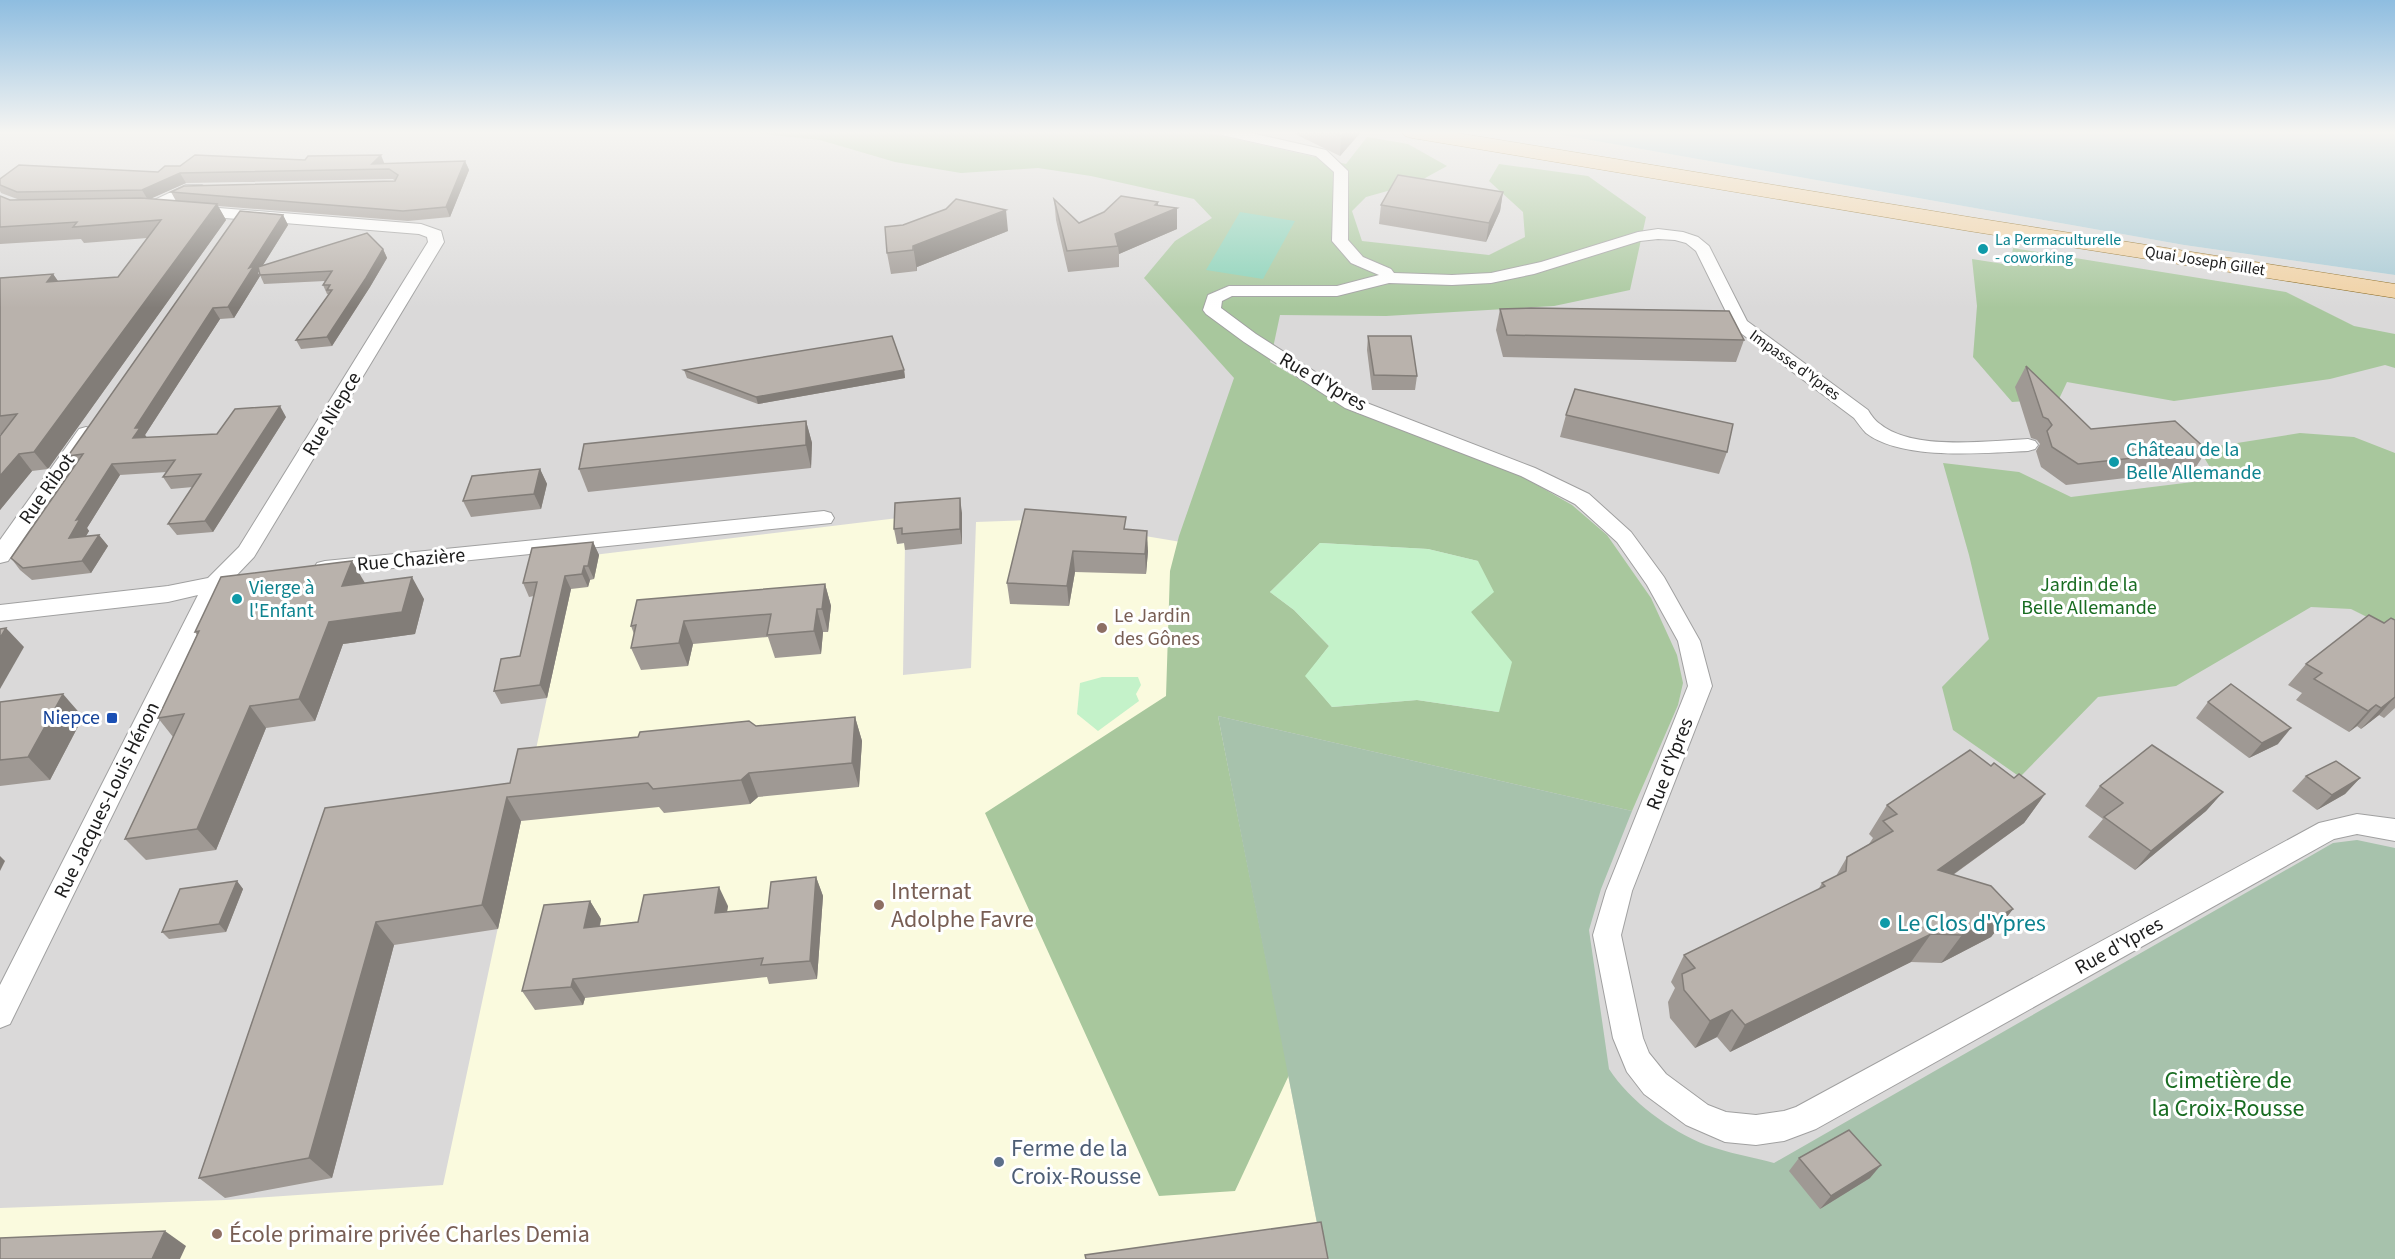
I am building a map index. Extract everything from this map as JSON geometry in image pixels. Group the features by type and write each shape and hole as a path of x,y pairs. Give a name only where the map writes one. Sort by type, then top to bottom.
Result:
{"main road":[{"name":"Quai Joseph Gillet","path":"1768,191 2395,291"}],"street":[{"path":"184,191 145,207 239,216 226,235"},
{"path":"1341,191 1340,241 1357,260 1385,272 1389,278"},
{"name":"Rue Niepce","path":"214,585 247,552 436,242 435,234 421,229 239,216"},
{"name":"Impasse d'Ypres","path":"1389,278 1488,279 1638,237 1658,234 1677,235 1692,240 1703,249 1740,324 1861,414 1866,425 1882,437 1925,447 2028,445"},
{"name":"Rue d'Ypres","path":"1389,278 1336,291 1229,291 1214,299 1212,310 1250,338 1352,404 1528,472 1582,499 1624,537 1656,582 1689,641 1700,686 1619,891 1607,935 1628,1038 1638,1062 1655,1084 1697,1115 1725,1127 1756,1130 1784,1126 1805,1118 2328,830 2357,824 2395,830"},
{"name":"Rue Ribot","path":"0,556 96,420"},
{"name":"Rue Chazière","path":"307,570 824,518"},
{"path":"0,613 168,594 251,576"},
{"name":"Rue Jacques-Louis Hénon","path":"0,1014 214,585"}],"shaded area":[{"path":"0,191 1877,191 2184,245 2395,275 2395,1259 0,1259"},
{"name":"Internat Adolphe Favre","path":"898,518 897,544 905,543 903,675 971,668 976,522 1029,520 1085,526 1187,543 1218,716 1324,1259 0,1259 0,1208 226,1200 443,1185 577,557"}],"green space":[{"path":"1157,191 1388,191 1366,197 1352,211 1362,241 1489,255 1525,237 1523,212 1500,191 1609,191 1646,217 1630,290 1554,306 1386,316 1280,315 1270,362 1353,411 1523,477 1572,505 1607,535 1651,598 1677,655 1683,683 1678,705 1632,811 1218,716 1289,1075 1235,1191 1159,1196 985,813 1166,696 1170,571 1179,536 1234,378 1144,278 1175,241 1212,218 1194,199","holes":["1320,543 1428,549 1478,561 1471,612 1498,712 1417,700 1332,707 1306,676 1329,646 1294,610 1270,592"]},
{"path":"1240,212 1295,221 1263,279 1206,270"},
{"path":"2013,248 2286,292 2354,326 2395,334 2395,368 2385,365 2330,379 2174,401 2067,382 2059,399 2012,402 1973,357 1977,306 1972,259 2010,265"},
{"name":"Jardin de la Belle Allemande","path":"2300,433 2354,437 2395,453 2395,631 2351,609 2311,607 2176,686 2098,697 2020,777 1953,730 1942,687 1989,639 1969,555 1943,463 2019,472 2071,497 2217,479 2199,449"},
{"path":"1320,543 1428,549 1478,561 1494,592 1471,612 1512,662 1499,712 1417,700 1332,707 1305,676 1329,646 1294,610 1270,592"},
{"path":"1102,677 1138,677 1141,685 1136,694 1139,701 1098,731 1077,714 1080,683"},
{"name":"Cimetière de la Croix-Rousse","path":"1218,716 1632,811 1601,889 1589,930 1609,1069 1639,1103 1679,1132 1714,1148 1774,1163 2333,843 2357,840 2395,848 2395,1259 1324,1259"}],"water":[{"path":"1877,191 2395,191 2395,275 2184,245"}],"building":[{"path":"14,191 95,191 17,192"},
{"path":"453,191 446,207 403,211 171,192"},
{"path":"1389,191 1503,192 1489,223 1381,205"},
{"path":"0,196 10,200 141,198 217,204 34,452 19,454 0,476 0,436 17,414 0,416 0,278 53,274 47,282 118,277 161,220 73,227 77,222 0,227"},
{"path":"1121,196 1158,202 1155,205 1177,208 1115,234 1118,246 1067,251 1054,199 1079,223 1104,212"},
{"path":"956,199 1006,210 913,246 913,250 887,253 885,227 903,225 946,209"},
{"path":"240,211 283,215 249,268 254,266 228,307 213,308 135,428 140,428 133,438 217,434 235,409 280,406 205,521 168,524 201,474 163,477 175,460 112,464 76,520 80,519 69,538 99,535 82,561 23,568 11,558 83,454 68,456"},
{"path":"367,233 383,249 327,337 296,340 332,290 327,290 330,285 323,285 332,271 260,275 258,267"},
{"path":"1500,309 1729,311 1744,340 1507,335"},
{"path":"892,336 904,370 756,397 684,370"},
{"path":"1368,336 1411,336 1417,376 1374,375"},
{"path":"2026,366 2091,429 2175,421 2207,450 2078,464 2052,447 2047,431 2052,425 2048,419 2043,417"},
{"path":"1575,389 1733,424 1727,452 1566,415"},
{"path":"806,421 806,445 579,469 584,444"},
{"path":"540,469 534,494 463,501 472,476"},
{"path":"960,498 960,529 902,534 902,528 894,529 895,503"},
{"path":"1025,509 1126,517 1124,529 1147,531 1145,554 1073,551 1067,586 1007,583"},
{"path":"593,542 588,566 584,566 582,574 565,576 540,685 494,691 501,659 520,656 537,582 523,583 532,548"},
{"path":"352,561 342,586 412,577 402,612 329,622 299,699 250,706 197,829 125,839 184,714 158,718 199,631 195,632 221,577"},
{"path":"825,584 822,609 817,609 814,631 767,635 771,614 684,621 679,643 631,648 636,625 631,626 637,600"},
{"path":"2369,615 2384,623 2391,618 2395,620 2395,697 2381,708 2376,705 2368,711 2314,679 2322,673 2306,664"},
{"path":"6,628 0,638 0,629"},
{"path":"2231,684 2291,728 2262,743 2208,702"},
{"path":"63,694 28,757 0,760 0,702"},
{"path":"855,717 852,763 749,773 741,780 653,789 648,783 507,797 482,905 376,922 309,1158 199,1178 325,808 510,783 518,749 638,737 640,732 749,721 756,726"},
{"path":"2152,745 2223,792 2151,851 2104,817 2123,803 2100,786"},
{"name":"Le Clos d'Ypres","path":"1970,750 1991,766 1994,763 2014,778 2019,774 2045,794 1938,870 1991,886 2013,909 1962,935 1931,934 1745,1025 1732,1010 1710,1021 1684,990 1682,974 1695,968 1684,955 1825,886 1822,883 1846,871 1847,857 1893,831 1883,821 1897,814 1887,805"},
{"path":"2336,761 2360,778 2332,795 2306,776"},
{"path":"816,877 810,961 761,965 763,958 573,979 571,987 522,991 544,905 590,901 584,928 638,922 644,895 719,887 715,913 768,908 771,882"},
{"path":"237,881 219,924 162,932 180,889"},
{"path":"1849,1130 1881,1165 1831,1196 1799,1158"},
{"path":"1321,1222 1328,1259 1086,1259 1085,1255"},
{"path":"165,1231 152,1259 0,1259 0,1238"}],"place":[{"name":"La Permaculturelle - coworking","path":"1983,249"},
{"name":"Château de la Belle Allemande","path":"2114,462"},
{"name":"Vierge à l'Enfant","path":"237,599"},
{"name":"Le Jardin des Gônes","path":"1102,628"},
{"name":"Niepce","path":"112,718"},
{"name":"Internat Adolphe Favre","path":"879,905"},
{"name":"Le Clos d'Ypres","path":"1885,923"},
{"name":"Ferme de la Croix-Rousse","path":"999,1162"},
{"name":"École primaire privée Charles Demia","path":"217,1234"}]}
